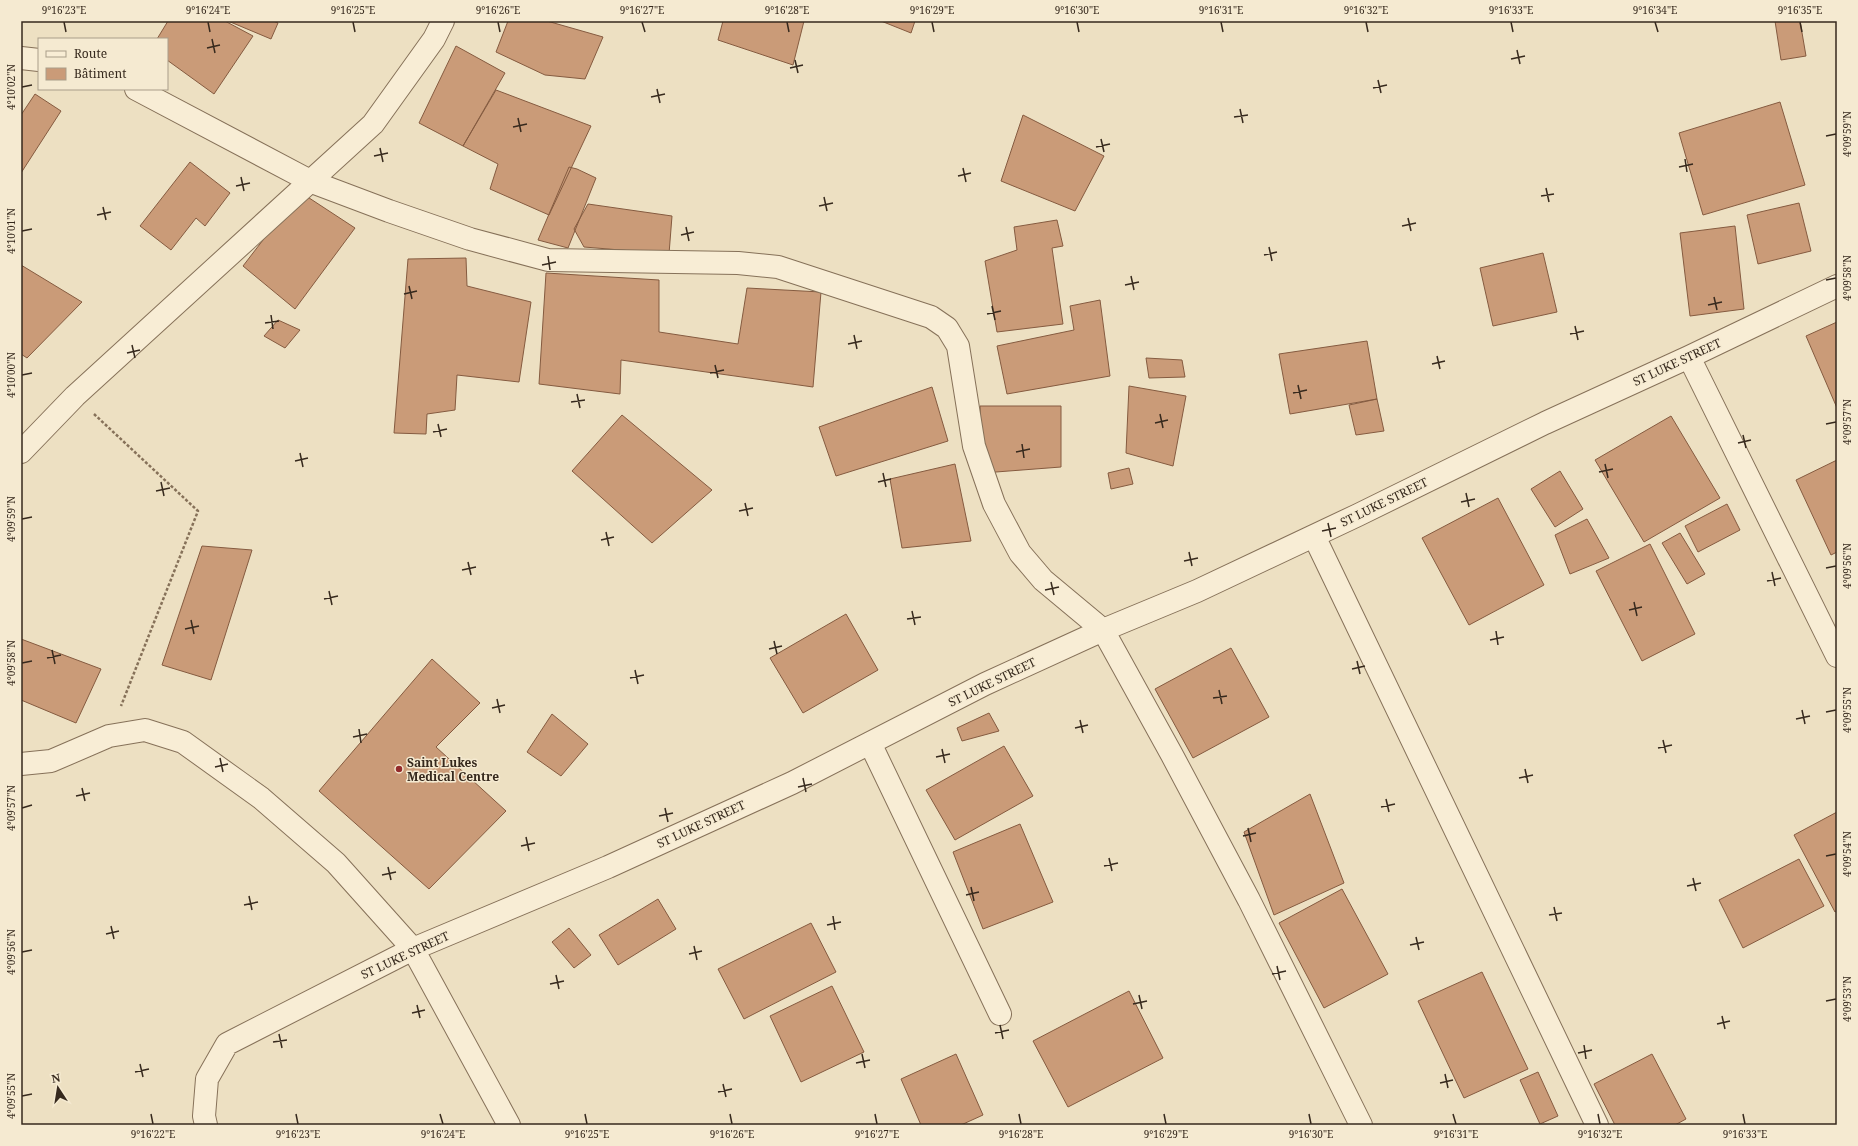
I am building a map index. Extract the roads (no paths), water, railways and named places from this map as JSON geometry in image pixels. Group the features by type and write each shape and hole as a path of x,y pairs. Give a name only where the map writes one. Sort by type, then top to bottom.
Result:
{"street":[{"path":"21,452 76,396 312,182 373,124 434,39 443,21"},
{"path":"21,58 38,60"},
{"path":"138,90 312,182 470,239 548,260 738,263 778,267 931,317 947,328 958,346 974,446 994,504 1017,547 1043,580 1103,630 1172,755 1249,900 1361,1125"},
{"name":"ST LUKE STREET","path":"206,1125 204,1116 207,1079 227,1044 413,949 608,867 792,783 985,684 1103,630 1197,591 1314,536 1545,423 1689,358 1837,286"},
{"path":"1689,358 1837,656"},
{"path":"1314,536 1597,1125"},
{"path":"21,764 51,761 109,736 144,730 183,742 260,798 336,864 413,949 509,1125"},
{"path":"870,743 1000,1014"}],"place":[{"name":"Saint Lukes Medical Centre","path":"399,769"}]}
